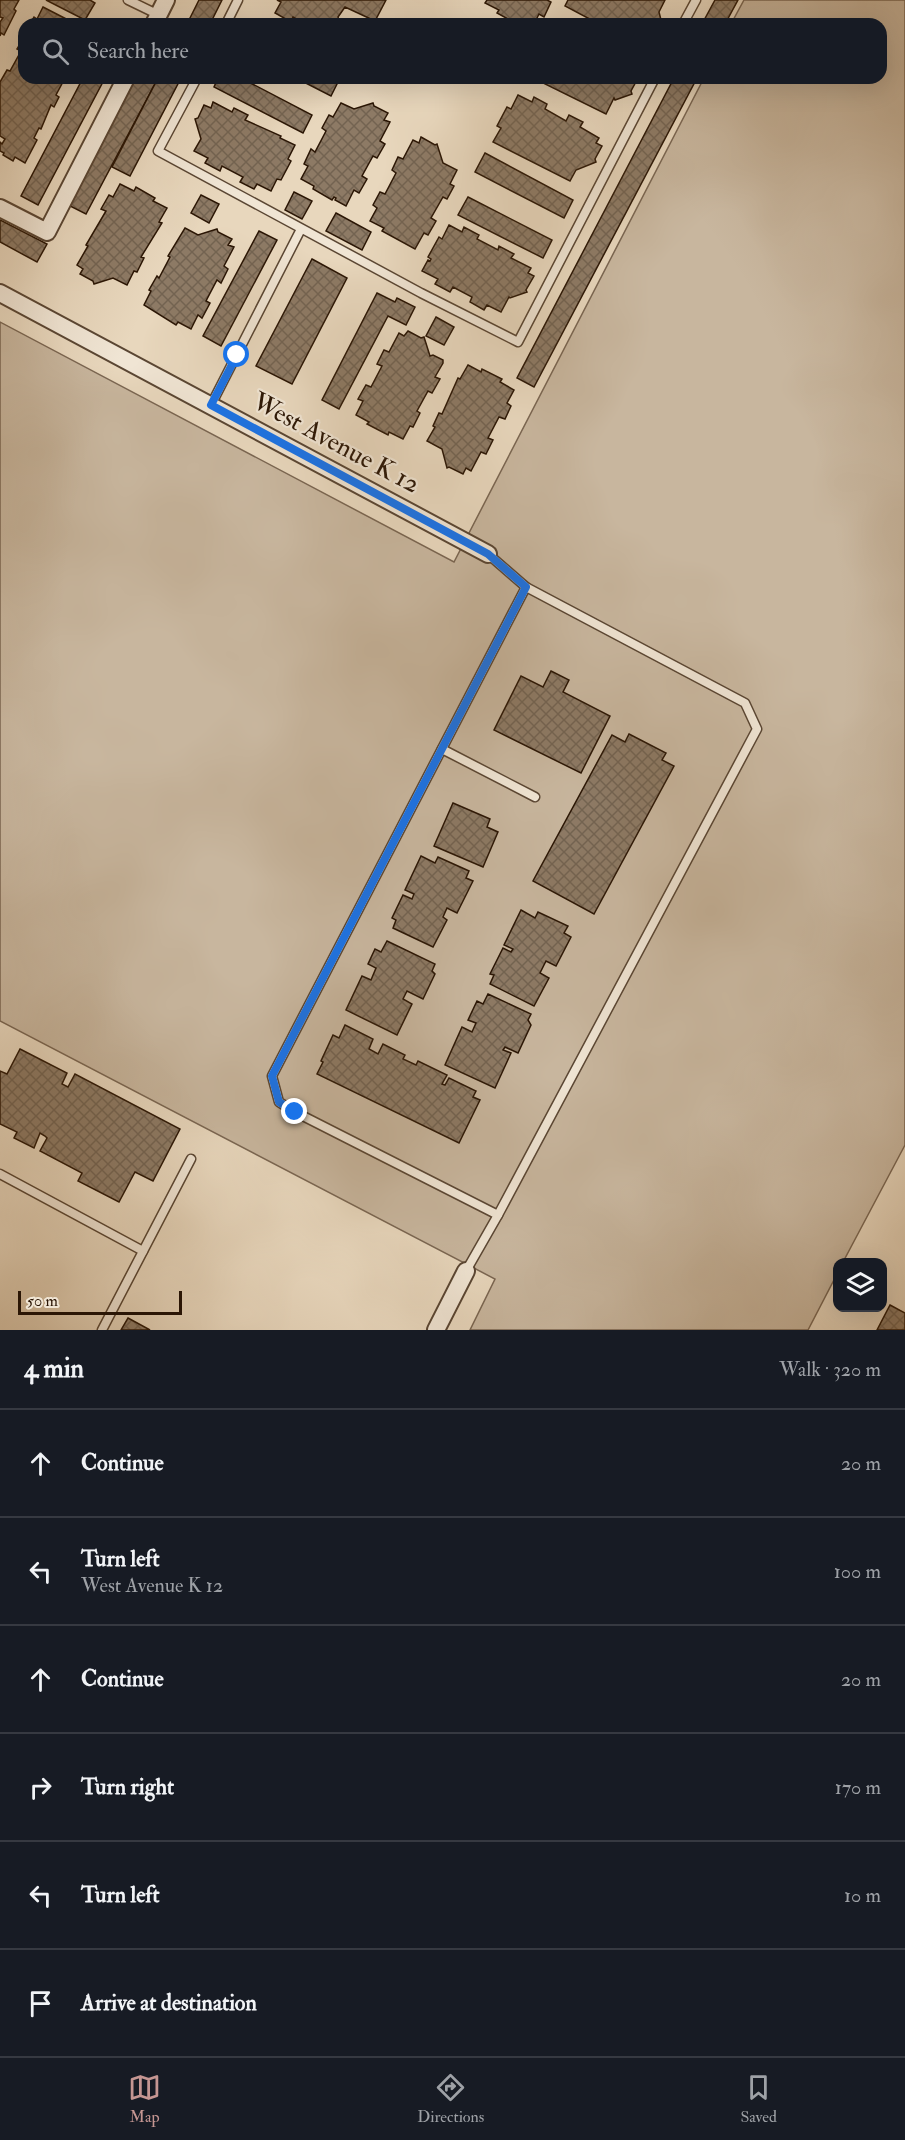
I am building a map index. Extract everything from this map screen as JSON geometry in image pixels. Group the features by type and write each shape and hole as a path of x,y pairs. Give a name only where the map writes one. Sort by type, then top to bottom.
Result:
{"street":[{"path":"0,208 47,232 123,84"},
{"name":"West Avenue K 12","path":"0,293 488,554"},
{"path":"436,1330 466,1271"}],"lane":[{"path":"129,0 160,13"},
{"path":"229,18 238,0"},
{"path":"686,18 696,0"},
{"path":"194,84 158,151 421,293 518,342 652,84"},
{"path":"211,405 301,229"},
{"path":"466,1271 757,729 744,703 526,587 488,554"},
{"path":"498,1215 295,1112 279,1102 272,1076 526,587"},
{"path":"442,749 535,797"},
{"path":"102,1330 191,1159"},
{"path":"0,1174 143,1251"}],"shaded area":[{"path":"744,0 905,0 905,1145 845,1258 833,1258 833,1282 808,1330 470,1330 495,1279 0,1021 0,322 454,562 701,84 887,84 887,18 734,18"}],"building":[{"path":"0,0 19,0 4,35 1,33 0,36 0,22 3,18 0,17"},
{"path":"46,0 90,0 95,3 86,18 81,18"},
{"path":"199,0 222,0 213,18 190,18"},
{"path":"277,0 386,0 377,18 369,18 345,7 338,18 284,18 275,13 281,2"},
{"path":"487,0 547,0 551,2 544,17 539,14 537,18 506,18 497,13 499,10 485,3"},
{"path":"568,0 665,0 659,12 660,18 588,18 565,6"},
{"path":"715,0 738,0 728,18 705,18"},
{"path":"43,7 64,18 38,18"},
{"path":"18,56 18,84 62,84 56,95 59,97 54,107 51,105 41,129 39,128 34,138 37,140 25,163 15,157 13,161 0,151 0,142 2,144 5,139 0,136 0,82 7,70 10,71"},
{"path":"80,84 102,84 38,205 21,196"},
{"path":"132,84 155,84 86,214 68,205"},
{"path":"155,84 178,84 130,176 112,167"},
{"path":"215,84 253,84 312,115 303,133 214,87"},
{"path":"308,84 337,84 331,96"},
{"path":"545,84 635,84 632,94 615,100 614,98 606,114"},
{"path":"671,84 694,84 534,387 517,378"},
{"path":"518,95 532,102 534,97 547,104 545,109 566,121 569,115 583,122 580,127 599,138 596,143 602,146 595,159 596,162 576,170 570,181 493,142 501,128 497,126 507,107 511,109"},
{"path":"213,102 232,112 234,108 248,115 245,120 295,145 288,159 291,161 281,180 277,179 271,191 257,184 254,189 240,182 243,177 222,166 220,171 205,163 208,158 194,151 201,139 195,119 198,118 204,105 211,108"},
{"path":"341,103 354,109 373,103 374,106 388,113 384,120 390,122 380,141 385,144 377,158 373,156 362,176 367,179 359,193 354,190 346,206 335,200 336,198 332,200 313,189 314,186 301,179 308,166 304,164 311,149 315,152 326,131 322,128 329,115 333,117"},
{"path":"421,137 437,144 443,163 457,170 450,184 454,186 447,199 443,197 431,218 436,221 428,235 424,233 415,249 382,231 384,228 370,221 377,208 373,205 380,192 385,194 396,173 392,170 398,157 403,159 413,140 419,143"},
{"path":"485,153 573,200 564,218 475,172"},
{"path":"120,184 134,191 136,187 155,198 153,201 167,208 159,222 162,223 141,257 144,258 137,272 134,271 127,285 113,278 94,284 93,281 80,274 83,269 77,265 106,211 101,209 109,195 113,197"},
{"path":"294,192 312,201 302,219 285,210"},
{"path":"201,195 219,204 209,223 191,213"},
{"path":"468,197 552,240 543,258 458,215"},
{"path":"336,213 371,232 362,250 326,231"},
{"path":"0,220 47,244 37,262 0,242"},
{"path":"449,225 462,232 464,227 479,235 477,239 498,250 499,246 514,254 511,258 531,268 528,273 534,276 527,292 509,297 501,312 487,305 484,310 470,302 472,297 453,287 450,292 435,284 438,279 422,271 431,259 428,257 439,237 442,239"},
{"path":"185,228 198,235 217,229 218,232 232,239 228,245 234,247 224,266 228,269 221,283 217,280 206,301 210,303 202,318 198,315 191,329 178,322 176,325 144,305 151,291 149,290 157,276 159,278 170,257 168,256"},
{"path":"259,231 277,240 221,346 203,336"},
{"path":"312,259 347,278 292,384 256,366"},
{"path":"377,293 395,302 397,298 415,307 406,325 388,316 339,409 322,400"},
{"path":"436,317 454,327 444,345 426,336"},
{"path":"408,331 421,338 424,337 430,356 433,355 443,360 443,363 435,377 440,379 432,393 428,391 417,411 420,413 413,427 410,426 403,439 389,432 388,435 367,424 369,422 356,415 363,401 358,399 366,385 371,387 382,366 377,364 384,350 389,352 399,333 404,336"},
{"path":"468,365 502,379 500,382 514,390 507,403 511,406 505,419 499,417 488,438 493,440 486,454 481,452 471,471 466,468 463,474 447,468 442,449 427,441 435,427 433,426 439,413 442,414 458,378 460,379"},
{"path":"551,671 569,680 563,692 610,716 581,773 494,730 521,676 543,687"},
{"path":"629,734 666,753 662,760 674,766 594,914 533,881 612,735 625,742"},
{"path":"453,803 490,819 487,827 498,832 483,867 434,846"},
{"path":"421,856 435,863 438,857 469,871 466,878 473,881 457,913 447,908 443,917 447,920 433,947 393,928 396,920 392,918 403,895 412,899 414,894 405,890"},
{"path":"521,910 535,918 538,912 568,926 564,933 571,937 556,966 546,961 540,973 549,978 534,1006 490,984 494,975 490,974 503,948 511,952 513,949 504,945"},
{"path":"387,941 435,964 432,971 435,974 423,999 407,991 403,999 412,1004 397,1035 346,1010 362,976 371,980 376,968 368,964 375,949 381,952"},
{"path":"488,994 531,1014 528,1020 531,1025 518,1053 505,1047 503,1050 511,1053 495,1088 445,1065 462,1027 472,1032 476,1023 468,1020 477,1001 483,1004"},
{"path":"345,1025 373,1039 369,1049 378,1054 383,1044 405,1055 403,1059 416,1065 418,1061 447,1075 442,1084 445,1085 449,1078 476,1091 473,1097 480,1100 459,1143 317,1074 333,1035 339,1038"},
{"path":"20,1049 67,1073 62,1084 68,1087 75,1074 180,1129 153,1181 135,1172 119,1202 78,1181 82,1173 40,1151 47,1138 45,1136 40,1133 34,1148 14,1138 17,1132 0,1124 0,1071 7,1074"},
{"path":"890,1305 905,1313 905,1330 877,1330"},
{"path":"128,1318 150,1330 121,1330"}],"route":[{"path":"237,355 211,405 488,554 526,587 272,1076 279,1102 295,1112"}]}
